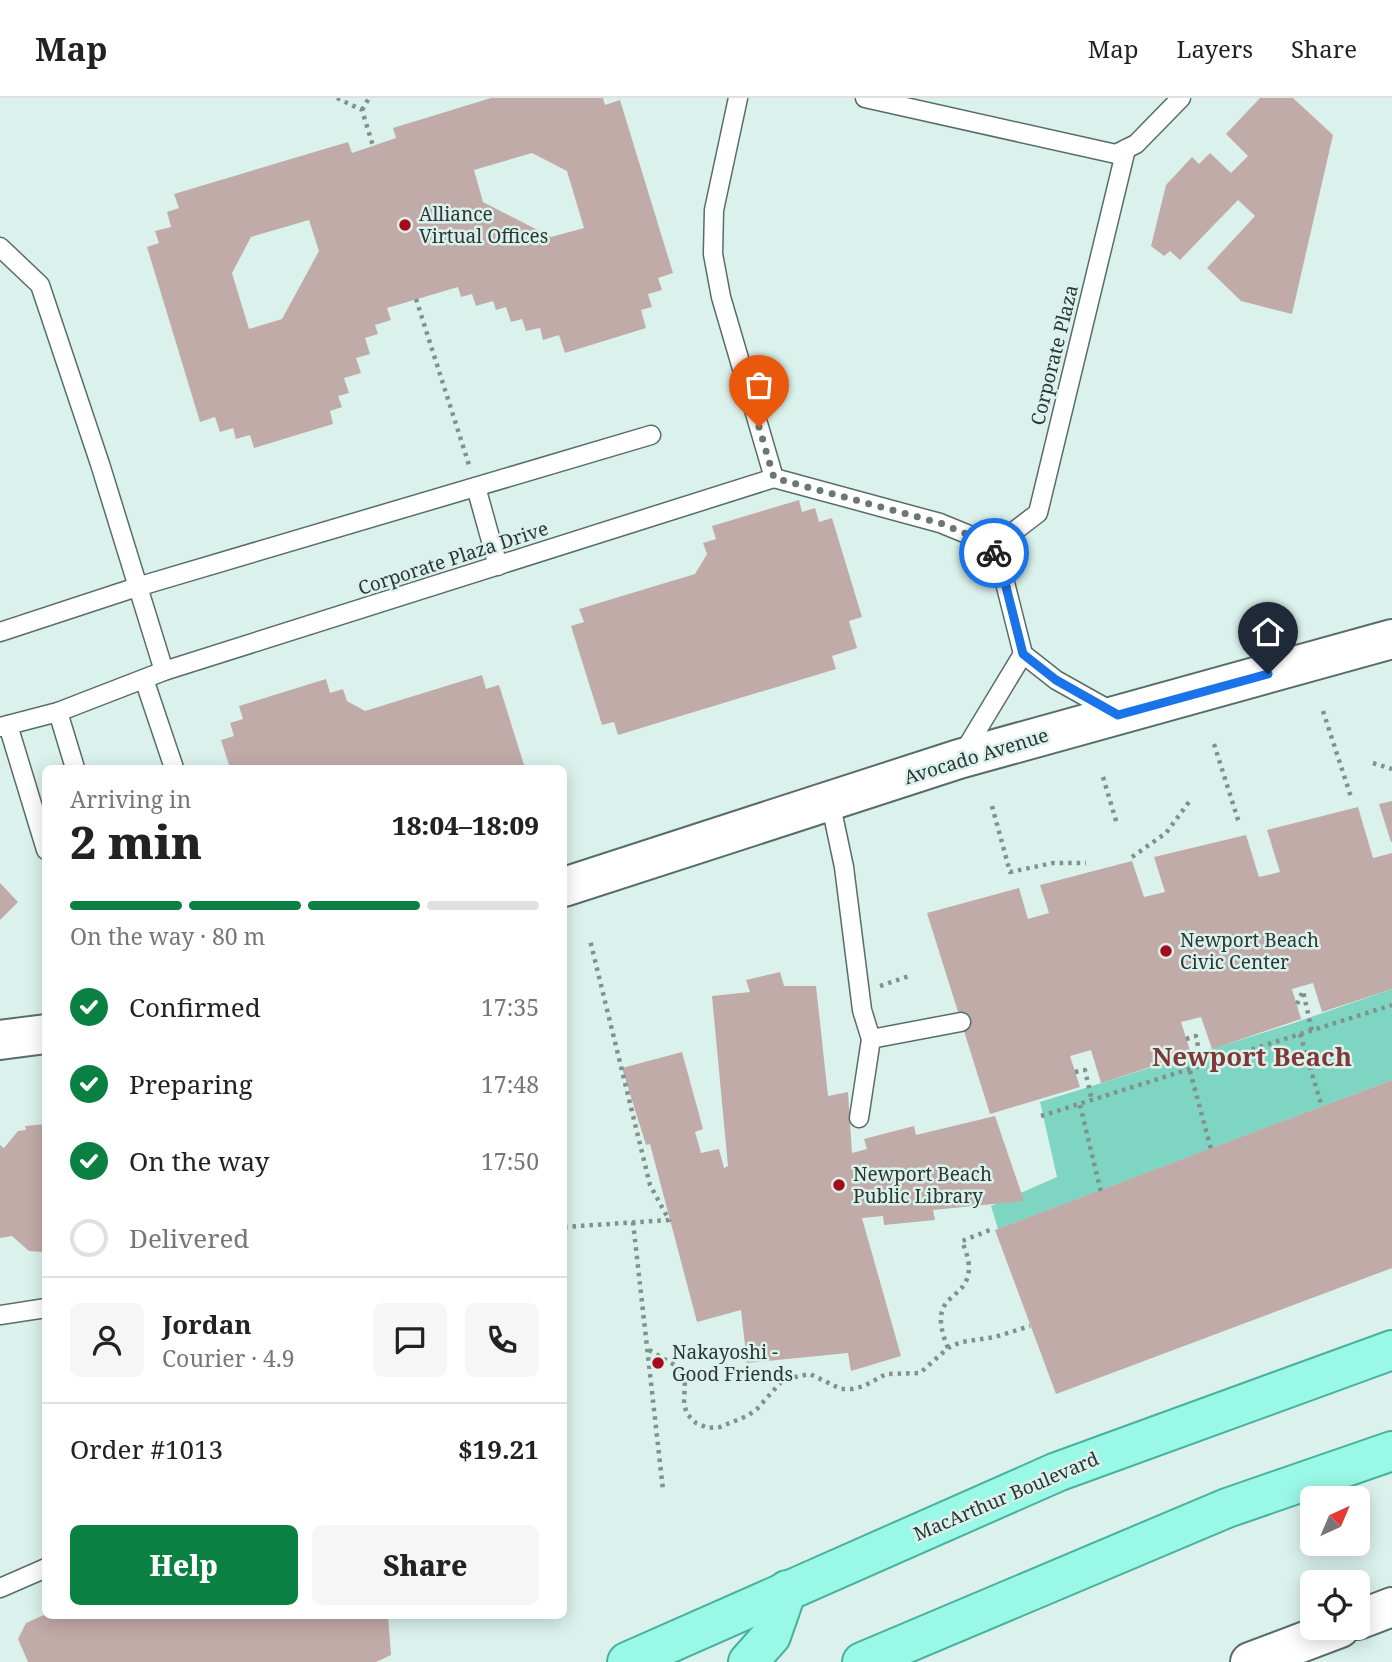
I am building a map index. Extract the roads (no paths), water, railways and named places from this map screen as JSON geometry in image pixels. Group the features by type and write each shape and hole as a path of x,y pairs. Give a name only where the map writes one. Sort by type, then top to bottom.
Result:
{"main road":[{"name":"MacArthur Boulevard","path":"627,1662 1057,1472 1392,1350"},
{"path":"862,1662 1227,1508 1392,1451"},
{"path":"748,1662 771,1636 787,1590"}],"street":[{"name":"Avocado Avenue","path":"567,886 959,759 1392,639"},
{"path":"0,1040 42,1035"},
{"path":"1370,1615 1392,1607"},
{"path":"1250,1662 1308,1640"}],"lane":[{"path":"738,98 714,210 713,254 721,297 774,478 940,523 984,541 999,559 1023,654 1056,680 1118,715"},
{"path":"865,98 1116,154 1136,144 1181,98"},
{"name":"Corporate Plaza","path":"991,550 1038,513 1126,149"},
{"path":"0,247 40,285 100,464 164,671"},
{"path":"0,632 137,587 651,435"},
{"name":"Corporate Plaza Drive","path":"4,726 58,712 164,671 774,478"},
{"path":"476,487 498,566"},
{"path":"959,759 1023,654"},
{"path":"144,679 173,765"},
{"path":"58,712 74,765"},
{"path":"4,726 42,838"},
{"path":"830,801 844,867 862,1010 871,1039 859,1118"},
{"path":"871,1039 961,1022"},
{"path":"0,1315 42,1309"},
{"path":"0,1588 42,1570"}],"place":[{"name":"Alliance Virtual Offices","path":"405,225"},
{"name":"Newport Beach Civic Center","path":"1166,951"},
{"name":"Newport Beach Public Library","path":"839,1185"},
{"name":"Nakayoshi - Good Friends","path":"658,1363"}],"district":[{"name":"Newport Beach","path":"1252,1057"}]}
